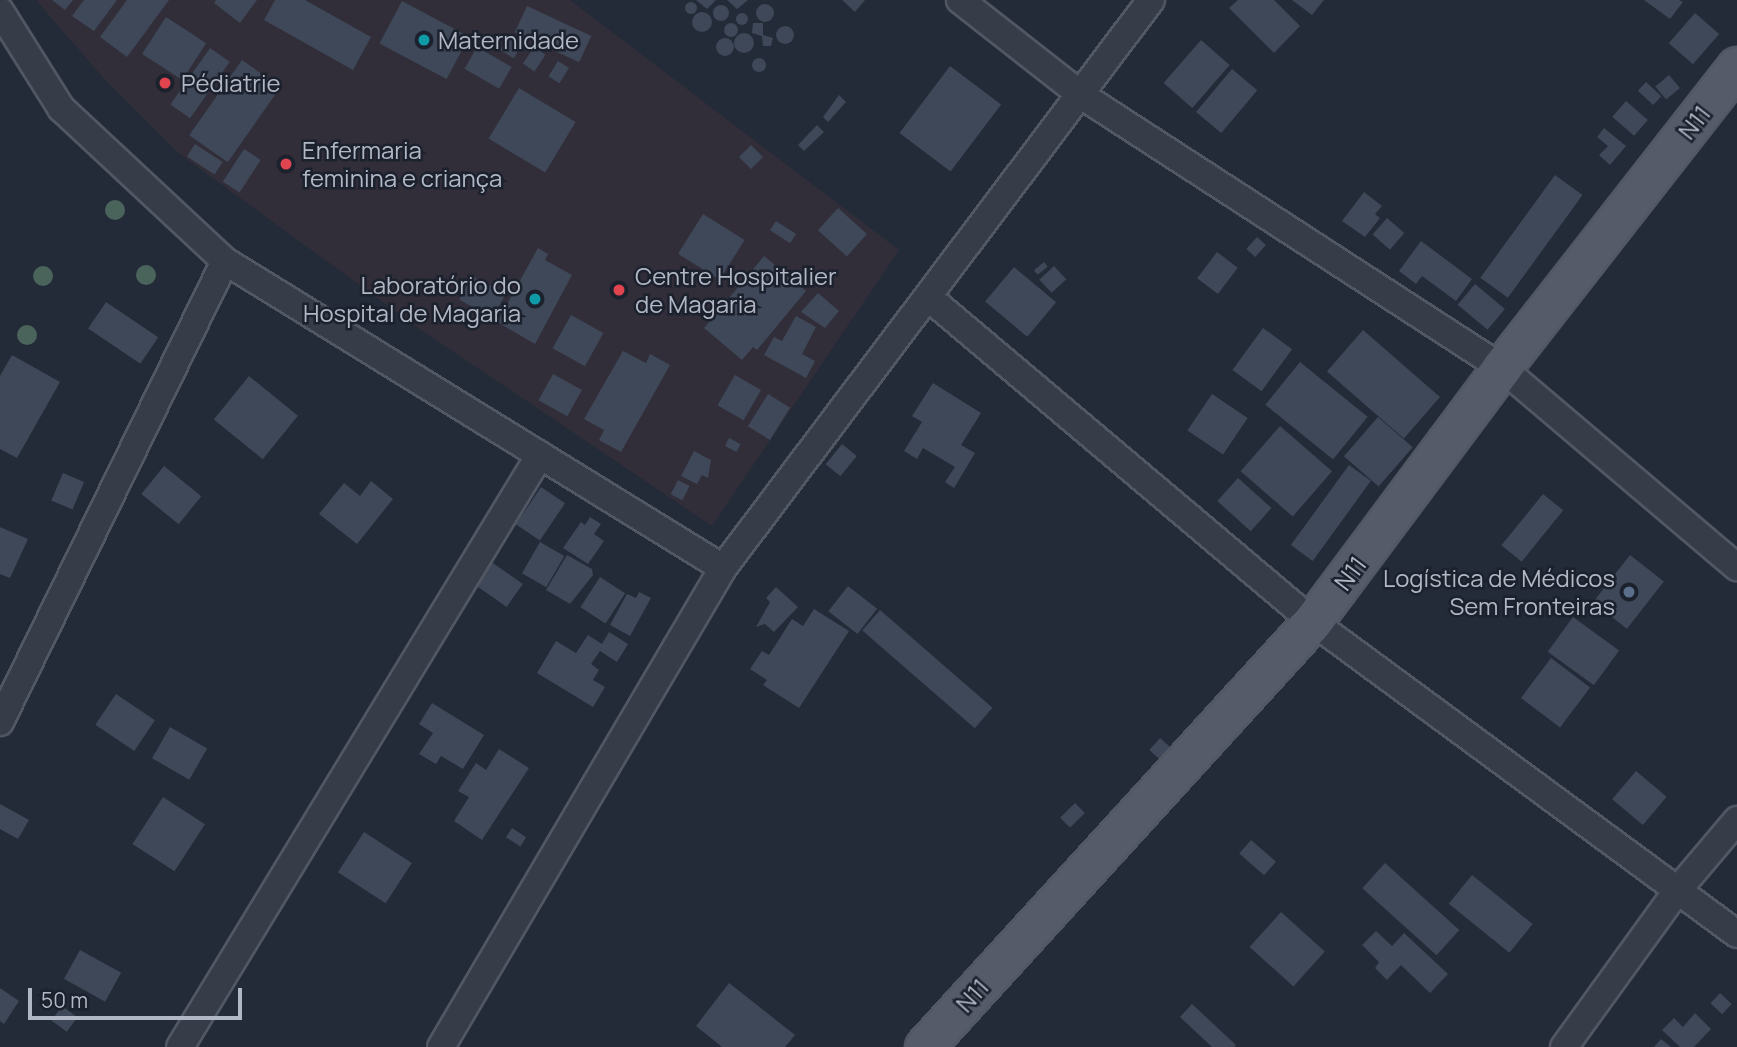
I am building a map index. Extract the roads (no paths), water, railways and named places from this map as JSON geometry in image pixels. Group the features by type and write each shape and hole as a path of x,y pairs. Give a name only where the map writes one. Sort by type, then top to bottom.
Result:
{"main road":[{"name":"N11","path":"925,1047 1313,622 1502,368 1737,67"}],"street":[{"path":"960,0 1080,95 1502,368 1737,567"},
{"path":"441,1047 723,568 1151,0"},
{"path":"0,11 61,108 225,261 723,568"},
{"path":"0,722 225,261"},
{"path":"928,297 1313,622 1737,934"},
{"path":"180,1047 540,455"},
{"path":"1564,1047 1677,891 1737,820"}],"place":[{"name":"Maternidade","path":"424,40"},
{"name":"Pédiatrie","path":"165,83"},
{"name":"Enfermaria feminina e criança","path":"286,164"},
{"name":"Centre Hospitalier de Magaria","path":"619,290"},
{"name":"Laboratório do Hospital de Magaria","path":"535,299"},
{"name":"Logística de Médicos Sem Fronteiras","path":"1629,592"}]}
